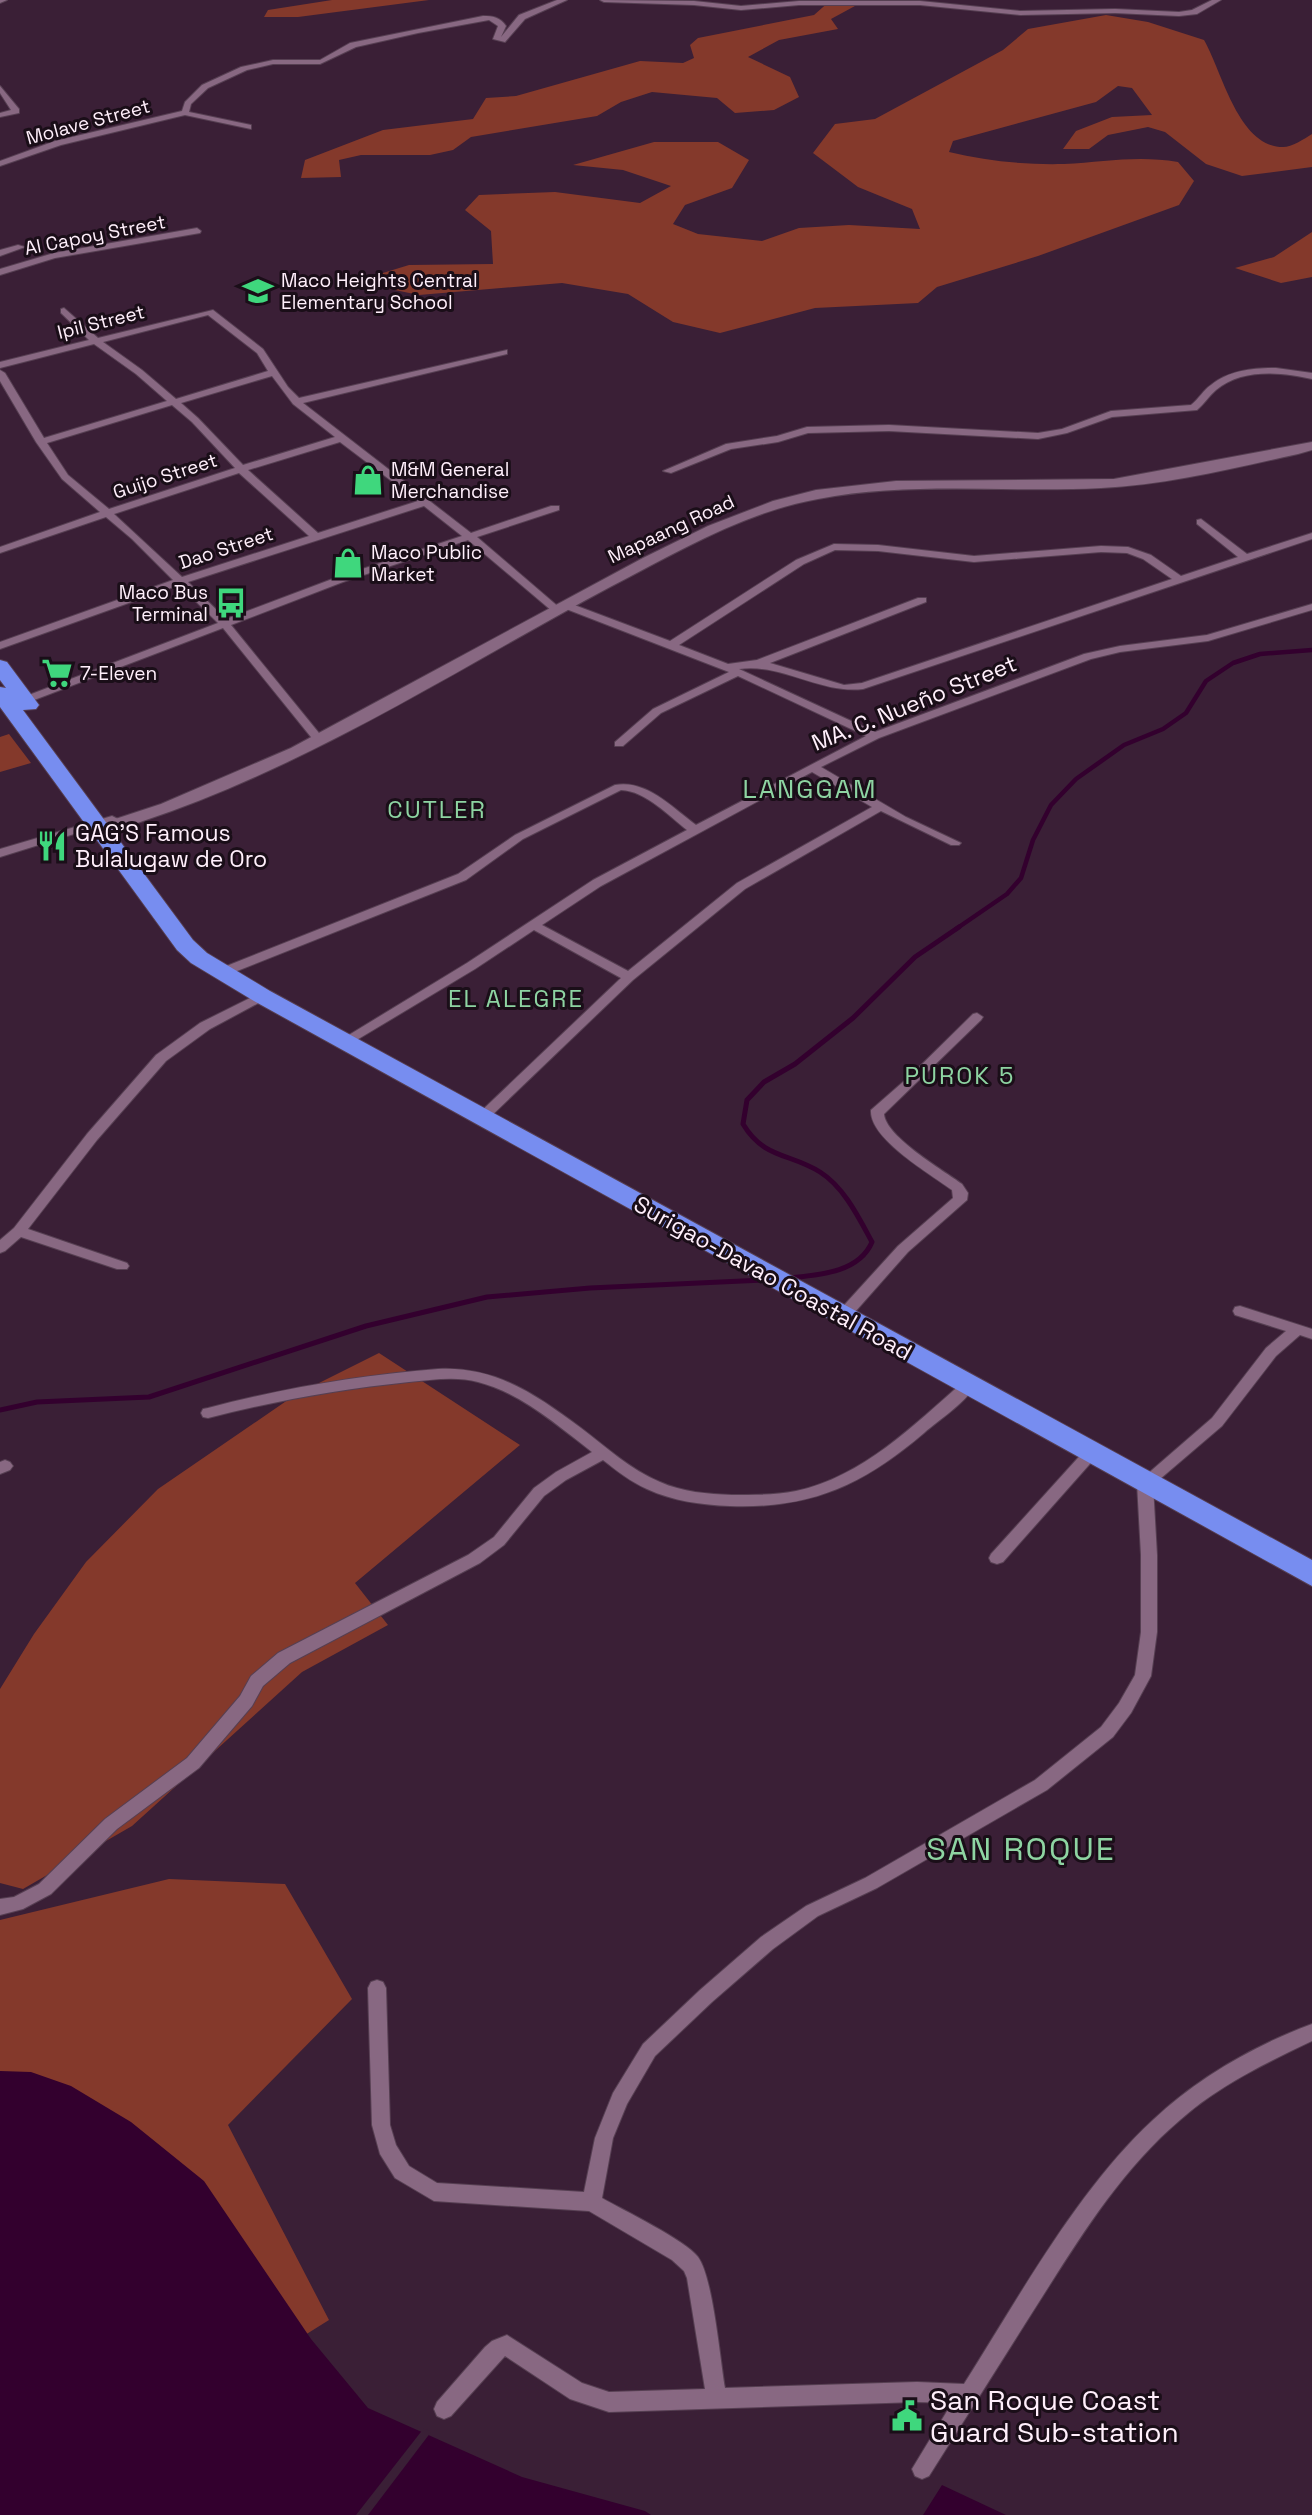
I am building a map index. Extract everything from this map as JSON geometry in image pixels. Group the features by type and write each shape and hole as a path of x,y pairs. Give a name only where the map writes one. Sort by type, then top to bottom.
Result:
{"highway":[{"name":"Surigao-Davao Coastal Road","path":"0,666 11,699 106,824 185,945 199,958 233,975 262,996 737,1259 1312,1574"}],"street":[{"path":"248,127 185,113 186,103 220,78 243,68 279,62 320,62 348,46 484,18 492,18 500,23 502,26 496,37 502,40 526,15 563,0"},
{"path":"604,0 694,3 741,8 799,3 920,3 1020,13 1115,11 1179,15 1194,12 1217,0"},
{"path":"0,88 16,111 0,115"},
{"name":"Molave Street","path":"0,164 58,143 185,113"},
{"name":"Al Capoy Street","path":"0,272 54,256 197,231"},
{"path":"0,253 22,247"},
{"path":"64,311 96,341 139,372 173,402 316,537"},
{"name":"Ipil Street","path":"0,365 210,312 254,345 274,372"},
{"path":"296,402 504,352"},
{"path":"668,471 729,446 778,439 807,430 889,428 1038,436 1064,431 1111,414 1195,408 1216,384 1235,376 1273,371 1312,376"},
{"path":"41,443 274,372 296,402 560,607 673,644 875,736"},
{"path":"0,373 41,443 73,487 136,537 224,622 319,740"},
{"name":"Guijo Street","path":"0,550 342,438"},
{"name":"Mapaang Road","path":"106,824 209,793 411,692 560,607 699,537 793,499 873,487 1118,483 1312,446"},
{"name":"Dao Street","path":"0,646 182,580 425,502"},
{"path":"11,699 373,569 470,539 555,508"},
{"path":"1201,522 1246,559"},
{"path":"759,663 844,688 863,687 1312,536"},
{"path":"673,644 811,555 834,547 878,548 974,559 1101,549 1128,550 1147,557 1179,580"},
{"path":"619,744 657,711 732,669 759,663 922,600"},
{"name":"MA. C. Nueño Street","path":"345,1041 471,966 597,883 875,736 1088,656 1120,649 1208,638 1312,607"},
{"path":"813,767 880,807 955,843"},
{"path":"233,975 462,877 519,837 619,787 630,786 695,830"},
{"path":"482,1117 629,977 741,886 880,807"},
{"path":"0,853 106,824"},
{"path":"532,924 629,977"},
{"path":"0,1248 19,1231 92,1137 161,1058 205,1026 262,996"},
{"path":"842,1317 903,1249 960,1200 961,1193 957,1187 885,1130 877,1117 878,1110 916,1078 976,1017"},
{"path":"19,1231 122,1266"},
{"path":"1240,1311 1305,1332"},
{"path":"592,2202 604,2138 620,2099 649,2050 706,1996 767,1943 812,1911 871,1883 1041,1785 1098,1740 1125,1708 1143,1676 1149,1632 1145,1483 1217,1422 1271,1352 1305,1332"},
{"path":"208,1413 276,1395 352,1381 433,1375 480,1377 509,1386 654,1488 691,1498 777,1502 809,1496 838,1485 899,1446 968,1386"},
{"path":"0,1907 17,1904 45,1889 111,1824 193,1763 246,1701 257,1681 284,1658 474,1559 499,1541 539,1492 561,1476 603,1453"},
{"path":"997,1558 1091,1453"},
{"path":"377,1988 381,2124 387,2148 402,2172 434,2192 592,2202 679,2253 691,2264 697,2277 716,2398"},
{"path":"922,2469 1086,2211 1127,2159 1160,2125 1204,2091 1247,2063 1312,2032"},
{"path":"444,2409 492,2354 507,2346 577,2392 609,2402 917,2392 969,2394"}],"shaded area":[{"path":"332,0 429,0 298,17 264,17 268,10"},
{"path":"831,0 866,0 831,19 838,29 779,40 748,57 790,77 799,97 774,110 735,113 717,98 652,92 621,102 597,116 471,137 453,150 430,155 361,155 339,160 341,177 301,178 305,160 383,130 473,119 486,98 516,96 640,61 683,63 694,58 690,45 698,38 814,15"},
{"path":"1106,15 1148,22 1204,40 1233,105 1254,135 1267,144 1283,147 1312,134 1312,167 1242,176 1206,164 1165,132 1148,127 1108,135 1089,149 1063,149 1076,131 1112,117 1152,115 1132,88 1118,86 1096,102 953,141 949,152 1035,164 1135,159 1178,162 1194,181 1179,205 1038,256 937,287 918,303 815,308 720,333 673,322 628,294 562,283 419,295 385,288 373,276 409,265 493,264 491,231 465,210 479,195 555,192 640,203 671,186 623,170 573,165 654,142 718,142 749,160 732,188 685,205 673,224 698,234 762,241 799,228 849,225 920,229 912,209 858,187 813,153 835,124 875,119 1003,50 1028,29"},
{"path":"1312,232 1312,277 1281,283 1235,268 1274,257"},
{"path":"9,734 31,763 0,772 0,737"},
{"path":"379,1353 520,1445 355,1583 388,1625 302,1672 132,1826 23,1889 0,1883 0,1689 34,1634 86,1562 158,1489 295,1395"},
{"path":"169,1879 285,1884 352,1999 228,2125 329,2320 289,2345 0,2166 0,1920"},
{"path":"0,2071 31,2072 71,2086 131,2122 204,2181 311,2339 368,2408 522,2477 645,2511 651,2515 0,2515"},
{"path":"942,2485 1006,2515 923,2515"}],"pier":[{"path":"424,2428 431,2432 368,2515 356,2515"}],"waterway":[{"path":"956,929 1007,894 1021,878 1033,840 1051,805 1076,779 1124,745 1163,729 1186,713 1206,681 1233,663 1260,654 1312,650"},
{"path":"788,1278 824,1273 848,1266 858,1260 872,1242 850,1204 829,1178 809,1166 769,1150 751,1135 743,1124 747,1100 764,1082 795,1064 853,1018 915,957 959,927"},
{"path":"0,1410 37,1402 149,1397 366,1326 487,1297 590,1288 764,1280"}],"place":[{"name":"Maco Heights Central Elementary School","path":"258,291"},
{"name":"M&M General Merchandise","path":"368,480"},
{"name":"Maco Public Market","path":"348,563"},
{"name":"Maco Bus Terminal","path":"231,603"},
{"name":"7-Eleven","path":"57,673"},
{"name":"GAG'S Famous Bulalugaw de Oro","path":"52,846"},
{"name":"San Roque Coast Guard Sub-station","path":"907,2416"}],"district":[{"name":"LANGGAM","path":"810,789"},
{"name":"CUTLER","path":"437,809"},
{"name":"EL ALEGRE","path":"516,998"},
{"name":"PUROK 5","path":"960,1075"},
{"name":"SAN ROQUE","path":"1021,1849"}]}
